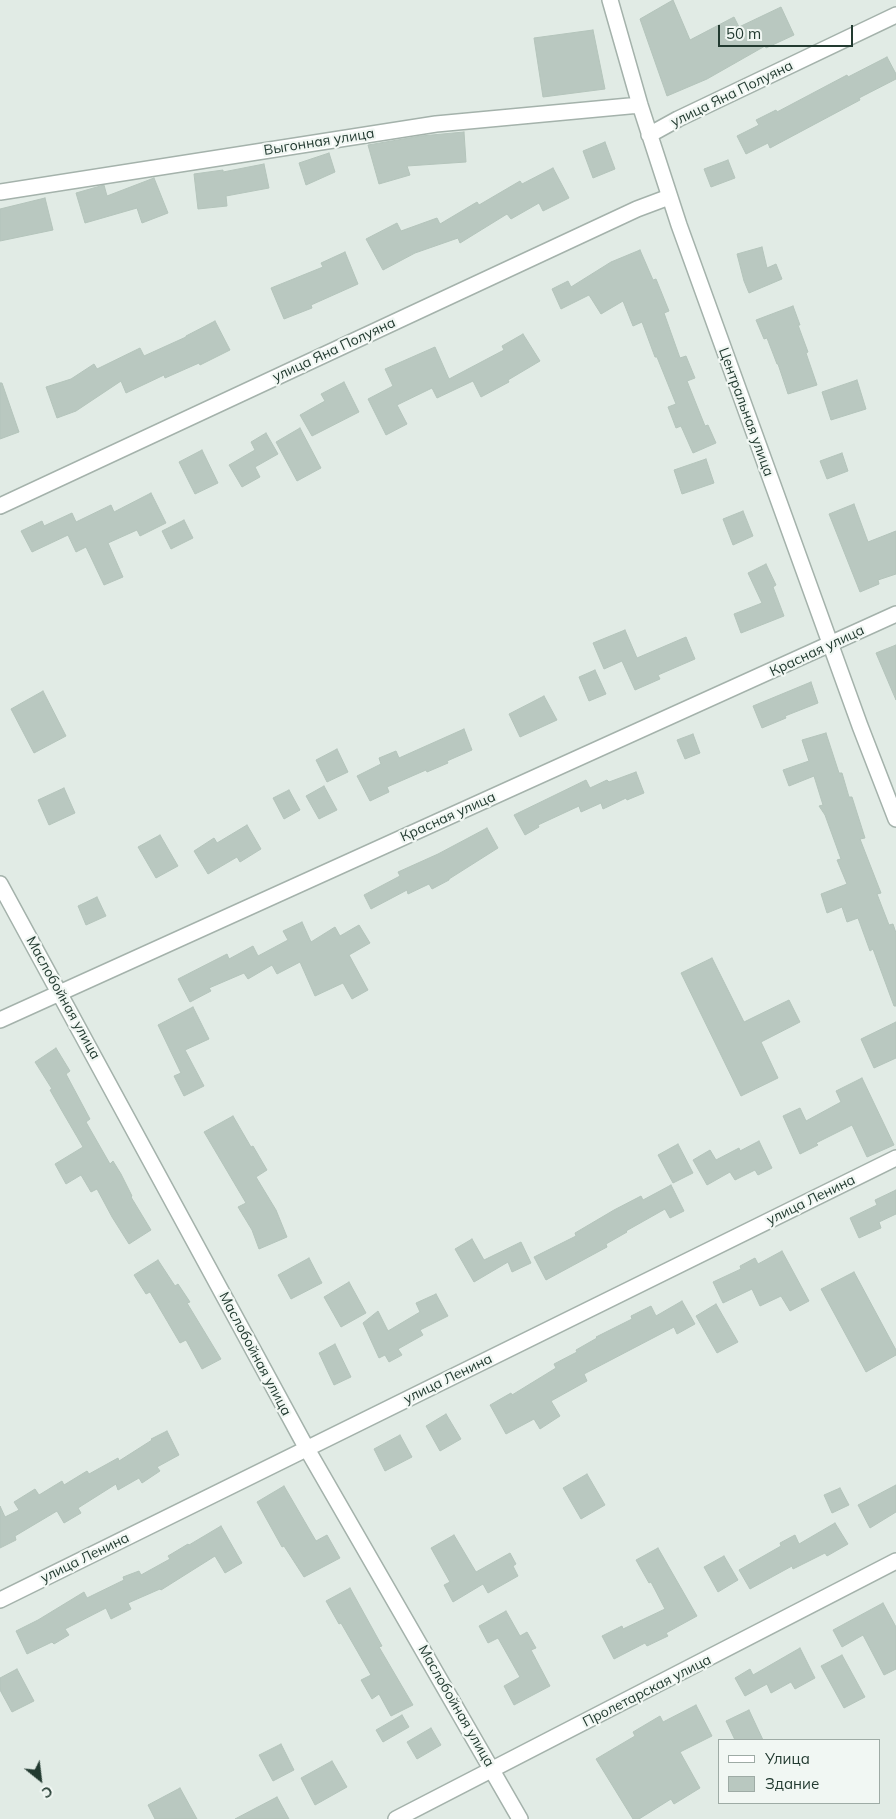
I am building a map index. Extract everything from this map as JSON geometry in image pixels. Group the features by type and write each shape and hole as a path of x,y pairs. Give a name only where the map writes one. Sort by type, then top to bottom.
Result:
{"street":[{"name":"Центральная улица","path":"610,0 669,197 896,819"},
{"name":"улица Яна Полуяна","path":"649,135 678,119 896,15"},
{"name":"Выгонная улица","path":"0,192 436,124 640,105"},
{"name":"улица Яна Полуяна","path":"0,506 637,209 669,197"},
{"name":"Красная улица","path":"0,1020 896,614"},
{"name":"Маслобойная улица","path":"0,884 307,1449 520,1819"},
{"name":"улица Ленина","path":"0,1600 896,1158"},
{"name":"Пролетарская улица","path":"396,1819 896,1561"}],"building":[{"path":"673,0 690,40 734,17 739,27 781,7 794,35 766,48 765,46 707,79 667,96 640,19"},
{"path":"593,30 605,89 543,97 534,38"},
{"path":"887,57 896,74 896,79 770,148 768,143 746,154 737,136 759,125 756,120 776,110 777,112 847,75 848,77"},
{"path":"464,132 466,162 407,166 410,175 379,184 368,145 421,136"},
{"path":"605,142 615,169 593,178 583,151"},
{"path":"329,153 335,172 306,185 299,163"},
{"path":"728,160 735,178 711,187 704,169"},
{"path":"264,164 269,188 226,196 227,206 198,209 194,174 223,170 223,172"},
{"path":"553,168 569,198 543,211 539,203 511,219 507,214 460,243 458,238 415,253 383,270 366,239 397,223 401,231 437,218 440,224 477,202 479,205 520,181 522,184"},
{"path":"154,178 168,213 142,223 137,208 85,223 76,193 104,185 107,196"},
{"path":"45,198 53,230 0,241 0,209"},
{"path":"762,247 767,268 776,264 782,279 749,293 737,254"},
{"path":"640,250 653,280 656,279 669,311 664,313 680,358 686,356 695,378 687,381 705,426 708,425 716,443 693,453 681,426 676,428 668,407 676,404 642,322 633,326 623,301 601,314 589,295 561,309 552,289 568,281 571,287 611,262"},
{"path":"345,252 358,284 311,305 312,308 284,319 271,288 323,267 321,263"},
{"path":"793,306 817,385 788,394 767,338 764,339 756,320"},
{"path":"215,321 230,350 200,365 199,363 165,378 164,375 126,393 121,381 76,411 57,418 46,387 71,379 94,364 97,369 140,348 144,356 186,337"},
{"path":"523,334 540,361 508,380 509,382 481,397 473,381 437,398 432,388 397,405 407,424 386,435 368,399 393,386 385,369 435,347 449,379 504,350 502,346"},
{"path":"857,380 866,409 831,420 822,392"},
{"path":"344,382 359,412 312,436 300,415 325,401 321,394"},
{"path":"0,383 2,383 19,432 0,439"},
{"path":"300,428 321,468 297,481 276,442"},
{"path":"266,433 278,454 255,467 260,477 242,487 229,465 255,450 251,442"},
{"path":"202,450 218,483 195,494 179,462"},
{"path":"842,453 848,471 827,479 820,461"},
{"path":"706,459 714,483 682,494 674,470"},
{"path":"151,493 166,523 140,536 137,530 108,543 123,577 104,585 86,547 76,552 68,535 32,552 21,531 42,521 44,526 72,513 76,522 111,505 114,512"},
{"path":"854,504 868,542 896,531 896,574 878,580 879,584 860,592 829,514"},
{"path":"743,511 753,536 733,545 723,519"},
{"path":"184,520 193,538 171,549 162,531"},
{"path":"766,564 776,585 773,587 784,616 741,633 734,614 762,603 748,573"},
{"path":"625,630 637,658 686,637 695,659 658,675 660,679 635,690 622,661 604,669 593,643"},
{"path":"896,645 896,700 876,653"},
{"path":"595,670 606,694 589,701 579,677"},
{"path":"811,682 818,703 785,716 786,718 762,728 753,706"},
{"path":"43,691 66,736 34,753 11,709"},
{"path":"544,696 557,720 520,737 509,714"},
{"path":"464,729 472,750 447,761 448,763 427,772 426,770 387,787 389,792 370,801 357,776 381,764 379,758 396,751 399,758"},
{"path":"826,733 839,773 842,773 849,797 852,797 865,838 860,839 881,893 877,894 889,925 893,924 896,933 896,1006 894,1006 873,949 870,951 858,918 847,922 842,907 827,913 821,894 847,884 837,860 841,859 825,815 819,806 823,805 814,776 789,786 783,770 809,761 802,740"},
{"path":"693,734 700,753 685,759 677,740"},
{"path":"337,749 348,772 327,782 316,760"},
{"path":"636,772 644,793 627,800 626,798 603,809 601,803 581,812 579,806 538,825 539,827 525,835 514,815 586,780 590,788 607,780 609,782"},
{"path":"324,786 337,810 319,819 306,796"},
{"path":"64,788 75,813 49,825 38,800"},
{"path":"289,790 300,810 284,819 273,798"},
{"path":"247,825 261,849 240,862 237,857 208,874 194,851 214,838 217,843"},
{"path":"487,828 498,848 432,889 429,884 408,894 407,890 371,909 364,895 400,876 398,872 438,854"},
{"path":"160,835 178,866 156,878 138,847"},
{"path":"97,897 106,916 86,925 78,906"},
{"path":"302,922 311,942 335,927 340,936 359,925 370,943 349,955 368,990 352,999 343,983 315,996 300,962 277,974 272,965 248,979 244,973 209,988 211,991 190,1002 178,979 227,954 229,959 253,946 258,956 288,940 283,931"},
{"path":"712,958 744,1022 789,1000 800,1022 761,1042 778,1078 741,1096 681,973"},
{"path":"193,1007 209,1039 185,1050 204,1086 184,1096 174,1076 181,1073 158,1025"},
{"path":"896,1022 896,1058 874,1068 861,1039"},
{"path":"56,1048 70,1071 66,1074 90,1119 86,1122 110,1164 113,1161 121,1174 131,1197 151,1230 129,1244 97,1189 91,1192 81,1175 66,1184 55,1164 83,1147 50,1090 52,1089 35,1062"},
{"path":"862,1078 894,1145 867,1157 852,1125 816,1143 818,1145 800,1154 783,1116 800,1108 806,1121 841,1102 836,1091"},
{"path":"233,1116 267,1170 256,1177 276,1210 287,1237 259,1249 252,1230 238,1207 246,1203 204,1132"},
{"path":"759,1141 772,1168 758,1175 755,1170 735,1180 730,1172 707,1185 693,1160 710,1150 716,1160 739,1148 740,1151"},
{"path":"678,1144 693,1173 673,1183 658,1155"},
{"path":"671,1185 684,1211 670,1218 665,1209 606,1244 607,1247 546,1280 534,1257 576,1236 575,1233 614,1210 641,1196 643,1200"},
{"path":"896,1190 896,1214 879,1222 881,1228 859,1238 850,1218 877,1205 875,1200"},
{"path":"472,1239 484,1260 521,1242 531,1263 512,1272 508,1262 474,1282 455,1249"},
{"path":"782,1251 809,1301 790,1311 781,1296 760,1306 752,1289 723,1303 713,1282 741,1269 740,1266 755,1258 758,1264"},
{"path":"309,1258 322,1283 291,1299 278,1275"},
{"path":"158,1260 175,1286 178,1284 190,1302 187,1303 221,1359 202,1369 186,1340 180,1343 150,1292 146,1294 134,1275"},
{"path":"854,1272 896,1350 896,1355 866,1372 821,1289"},
{"path":"349,1282 366,1313 341,1327 324,1297"},
{"path":"436,1294 448,1316 420,1330 423,1335 398,1349 402,1355 389,1362 385,1355 379,1358 363,1323 378,1311 388,1331 420,1312 416,1303"},
{"path":"682,1301 695,1324 677,1334 674,1327 584,1374 587,1381 551,1401 560,1416 540,1429 534,1419 506,1434 490,1405 511,1393 512,1395 556,1368 554,1364 577,1352 576,1350 596,1337 632,1319 631,1316 651,1306 656,1316"},
{"path":"716,1304 738,1342 717,1353 696,1316"},
{"path":"335,1344 351,1377 334,1385 319,1353"},
{"path":"446,1414 461,1439 440,1451 426,1426"},
{"path":"167,1431 179,1455 157,1467 160,1471 142,1483 139,1478 118,1490 116,1484 78,1508 81,1513 64,1523 57,1511 15,1536 16,1540 0,1548 0,1506 5,1517 19,1510 14,1502 35,1489 39,1495 62,1481 64,1485 87,1471 89,1474 118,1458 119,1461 151,1439"},
{"path":"400,1435 412,1457 385,1471 374,1449"},
{"path":"587,1474 605,1505 581,1519 563,1488"},
{"path":"896,1485 896,1512 870,1528 858,1505"},
{"path":"284,1486 316,1541 327,1535 340,1558 304,1577 284,1546 282,1547 257,1502"},
{"path":"840,1488 849,1505 832,1513 824,1495"},
{"path":"835,1523 848,1544 827,1556 825,1553 793,1569 792,1566 750,1589 739,1570 781,1546 780,1543 795,1535 799,1544"},
{"path":"221,1526 242,1563 225,1573 215,1556 161,1590 128,1603 131,1609 111,1619 106,1608 65,1629 69,1635 54,1644 52,1642 27,1654 16,1631 84,1592 87,1598 124,1580 123,1577 139,1571 141,1575 170,1559 168,1556"},
{"path":"454,1535 476,1572 510,1553 516,1564 513,1566 518,1576 488,1593 483,1584 453,1602 444,1585 450,1582 431,1548"},
{"path":"658,1548 697,1616 666,1633 668,1636 647,1646 645,1643 614,1659 602,1636 622,1626 623,1629 665,1609 651,1582 649,1583 636,1560"},
{"path":"724,1556 738,1580 718,1592 704,1567"},
{"path":"350,1588 382,1646 379,1647 413,1705 391,1716 379,1694 372,1699 361,1680 371,1675 326,1601"},
{"path":"883,1603 896,1627 896,1669 884,1675 863,1635 842,1647 833,1630"},
{"path":"506,1611 520,1636 527,1632 536,1648 531,1650 550,1686 514,1705 504,1686 520,1677 498,1638 488,1643 479,1626"},
{"path":"800,1648 815,1678 795,1689 791,1682 771,1693 767,1684 745,1696 735,1678 750,1669 753,1675"},
{"path":"842,1655 865,1697 844,1708 821,1666"},
{"path":"17,1669 34,1701 12,1712 0,1690 0,1678"},
{"path":"696,1705 712,1736 680,1752 700,1788 674,1804 671,1799 639,1819 633,1819 596,1759 635,1736 633,1732 660,1716 663,1722"},
{"path":"749,1710 763,1739 735,1739 726,1721"},
{"path":"402,1715 409,1727 383,1742 376,1730"},
{"path":"431,1728 441,1745 417,1759 407,1742"},
{"path":"281,1744 294,1770 273,1781 259,1755"},
{"path":"332,1761 347,1787 315,1805 301,1778"},
{"path":"180,1788 197,1819 155,1819 148,1805"},
{"path":"277,1797 289,1819 235,1819"}]}
